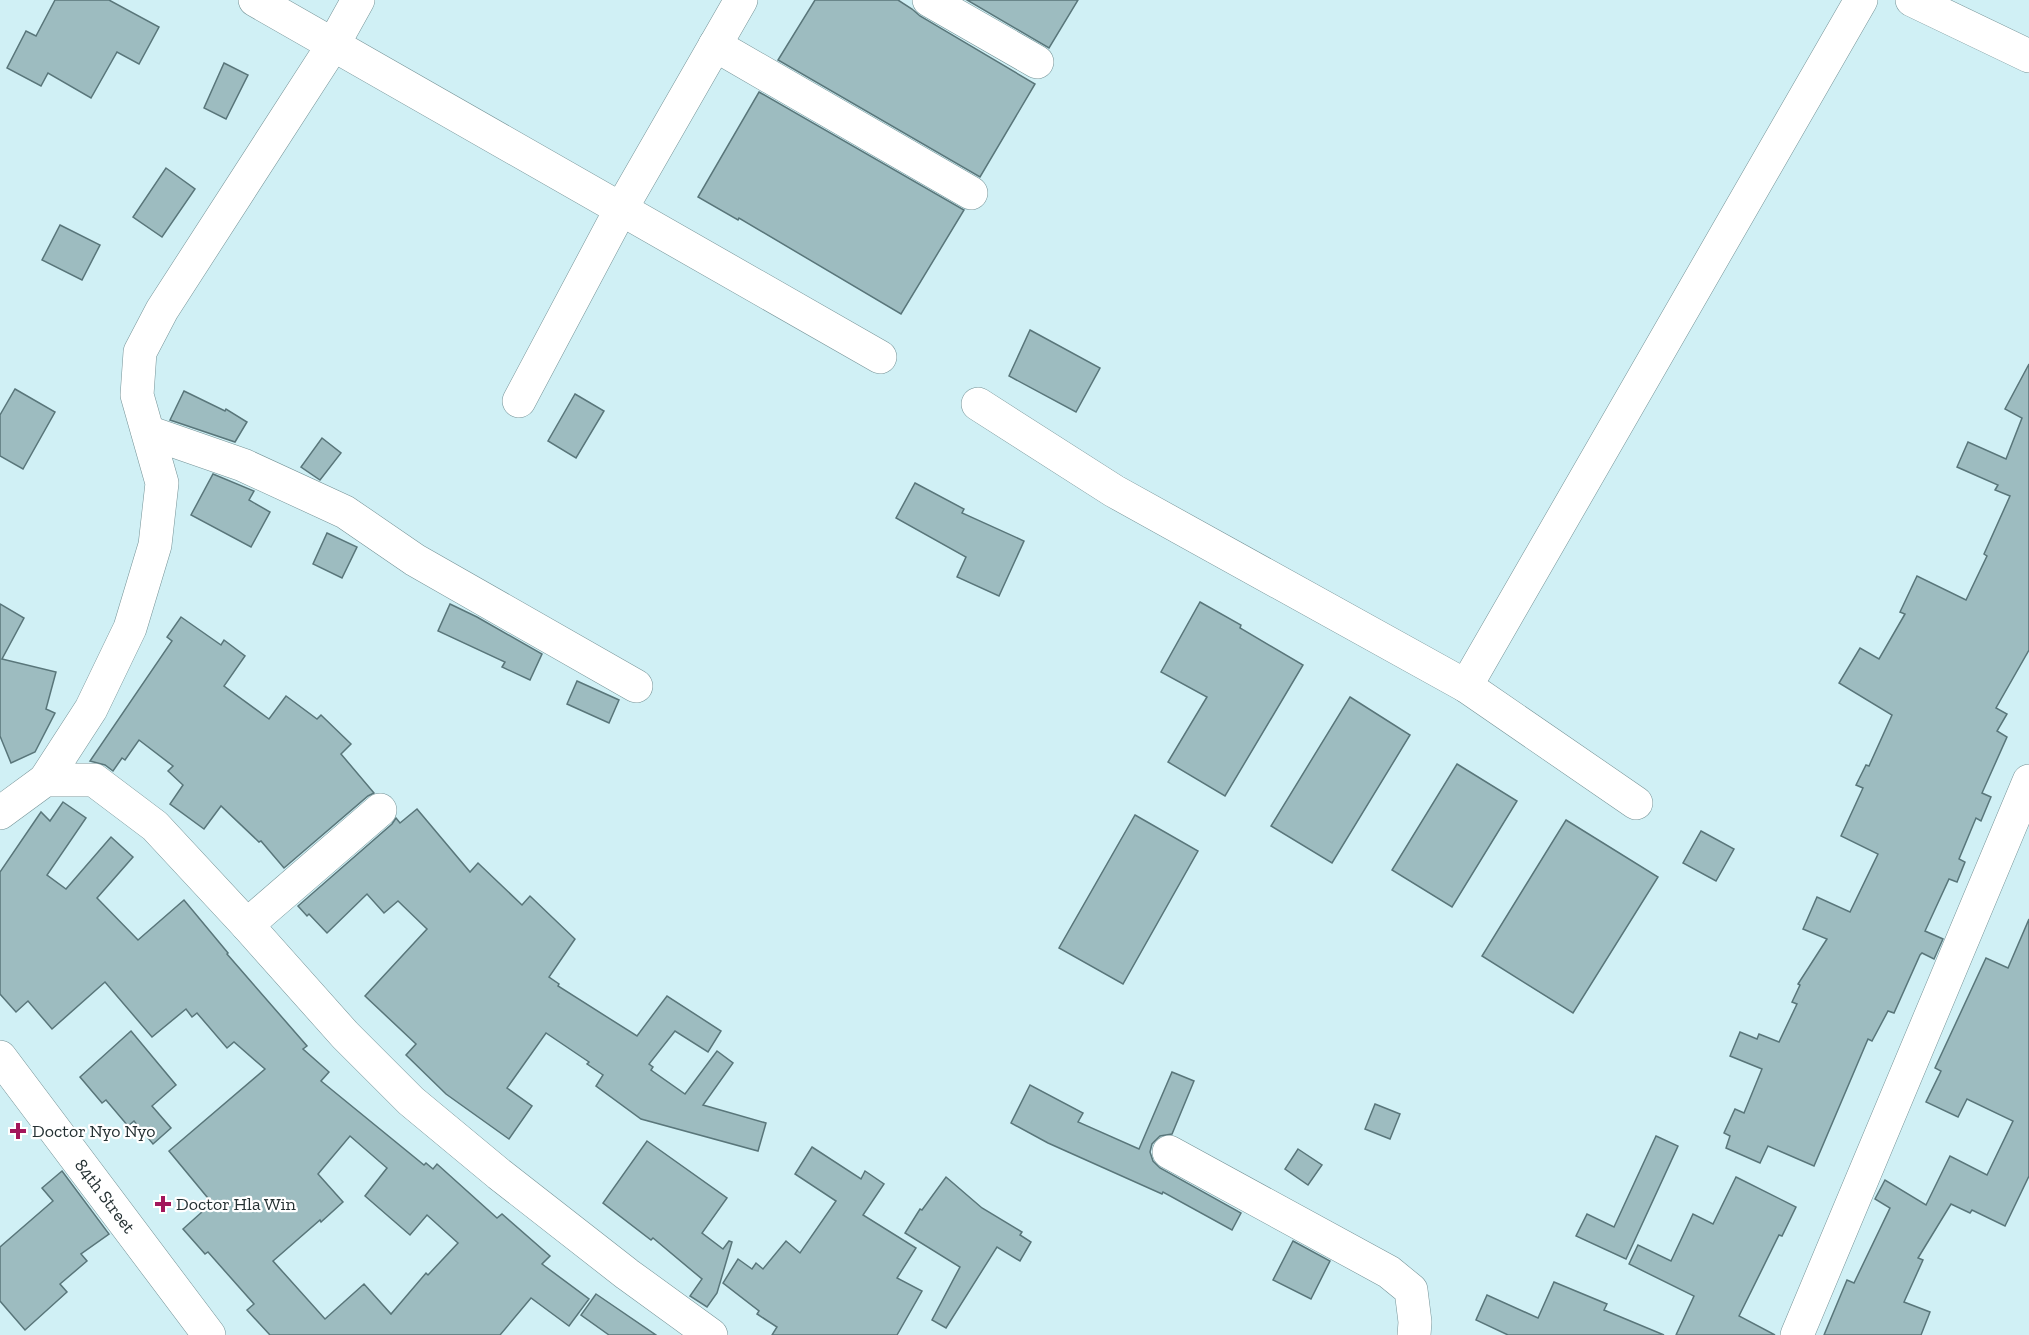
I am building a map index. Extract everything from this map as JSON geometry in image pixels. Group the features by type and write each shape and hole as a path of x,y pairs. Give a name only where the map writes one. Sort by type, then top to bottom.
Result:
{"street":[{"path":"255,0 880,357"},
{"path":"0,813 45,780 91,709 130,628 155,545 162,483 137,395 140,352 162,310 333,45 358,0"},
{"path":"519,401 621,209 741,0"},
{"path":"929,0 1037,62"},
{"path":"1466,686 1861,0"},
{"path":"1912,0 2029,56"},
{"path":"715,45 971,193"},
{"path":"978,404 1114,490 1466,686 1636,803"},
{"path":"148,432 243,465 345,512 415,560 636,686"},
{"path":"45,780 94,780 154,826 247,925 345,1035 411,1101 499,1174 627,1274 711,1335"},
{"path":"1797,1335 2029,782"},
{"path":"247,925 380,810"},
{"name":"84th Street","path":"0,1057 209,1335"},
{"path":"1170,1152 1389,1272 1411,1290 1415,1322 1414,1335"}],"building":[{"path":"55,0 109,0 159,27 139,64 117,52 91,98 48,73 41,86 7,68 26,31 36,36"},
{"path":"815,0 898,0 920,16 1035,84 980,177 778,60"},
{"path":"967,0 1078,0 1049,48"},
{"path":"224,63 248,75 226,119 204,108"},
{"path":"759,92 964,210 901,314 739,218 738,220 698,197"},
{"path":"166,168 195,189 162,237 133,217"},
{"path":"60,225 100,245 82,280 42,260"},
{"path":"1030,330 1100,368 1076,412 1009,376"},
{"path":"2029,364 2029,650 1996,708 2007,714 1997,731 2007,737 1982,793 1991,797 1981,821 1976,818 1959,859 1965,862 1957,882 1949,879 1925,931 1943,939 1934,959 1922,953 1920,955 1894,1013 1888,1011 1872,1041 1868,1039 1814,1166 1768,1146 1760,1163 1726,1148 1730,1136 1724,1133 1735,1109 1744,1113 1762,1069 1730,1056 1740,1032 1757,1039 1759,1034 1779,1042 1797,1004 1792,1002 1800,985 1798,984 1827,939 1803,929 1817,897 1850,912 1878,854 1841,836 1863,788 1856,785 1866,765 1869,766 1892,715 1839,683 1860,648 1879,659 1905,614 1900,612 1917,576 1966,600 1987,556 1984,554 2010,496 1995,490 1998,485 1957,467 1968,442 2006,459 2022,418 2005,409"},
{"path":"15,389 55,412 23,469 0,456 0,415"},
{"path":"184,391 225,411 226,409 247,422 235,442 170,420"},
{"path":"575,394 604,411 576,458 548,441"},
{"path":"322,438 341,453 320,480 301,467"},
{"path":"213,474 254,491 249,500 270,512 251,547 191,515"},
{"path":"915,483 964,509 962,513 1024,541 999,596 957,577 966,557 896,518"},
{"path":"327,533 357,547 342,578 313,564"},
{"path":"1200,602 1303,665 1225,796 1168,762 1207,697 1161,672"},
{"path":"0,604 24,618 2,659 56,672 46,709 55,713 35,752 11,763 0,736"},
{"path":"450,604 542,654 530,680 502,667 505,662 438,631"},
{"path":"181,617 221,645 224,640 245,656 224,686 269,719 286,696 317,719 321,715 351,744 341,754 374,793 284,868 261,841 259,842 221,806 204,829 170,804 183,785 168,771 173,766 139,740 125,760 122,758 113,771 105,765 90,761 172,641 167,637"},
{"path":"577,681 619,700 609,723 567,704"},
{"path":"1350,697 1410,735 1332,863 1271,826"},
{"path":"1457,764 1517,801 1452,907 1392,870"},
{"path":"63,802 86,818 47,875 66,889 111,837 133,857 97,898 138,940 184,900 227,954 307,1046 303,1049 329,1072 321,1081 424,1165 426,1163 433,1169 437,1164 497,1218 502,1214 550,1256 542,1264 589,1299 569,1326 531,1298 500,1335 270,1335 247,1310 254,1304 208,1252 205,1254 183,1229 212,1203 169,1151 265,1069 234,1042 227,1048 197,1013 192,1017 186,1009 152,1037 105,982 52,1029 28,1001 16,1012 0,994 0,872 41,812 50,821","holes":["350,1136 387,1168 365,1196 410,1235 427,1215 458,1243 428,1275 426,1273 391,1314 364,1284 325,1319 273,1261 343,1202 318,1174"]},
{"path":"417,809 470,872 478,863 522,905 530,896 575,939 549,977 559,984 558,986 637,1036 667,996 721,1031 708,1052 675,1031 649,1064 653,1067 651,1070 685,1094 717,1051 733,1063 703,1105 766,1123 758,1151 641,1119 596,1086 603,1075 587,1064 589,1062 546,1033 507,1088 532,1106 509,1139 446,1094 406,1055 416,1044 365,996 427,929 398,901 384,913 367,894 327,933 298,906 396,818 400,823"},
{"path":"1135,815 1198,851 1123,984 1059,948"},
{"path":"1566,820 1658,877 1573,1013 1482,956"},
{"path":"1701,831 1734,849 1716,881 1683,863"},
{"path":"2029,919 2029,1176 2005,1226 1972,1210 1970,1213 1951,1204 1918,1258 1923,1260 1904,1302 1930,1312 1921,1335 1824,1335 1847,1280 1854,1283 1890,1208 1875,1199 1885,1180 1926,1205 1950,1156 1987,1175 2013,1121 1967,1099 1958,1117 1926,1102 1941,1071 1935,1068 1986,958 2008,968"},
{"path":"131,1031 176,1085 152,1106 171,1128 153,1144 134,1121 128,1126 106,1100 102,1103 80,1077"},
{"path":"1172,1072 1194,1081 1172,1134 1160,1136 1152,1144 1150,1152 1153,1161 1160,1168 1241,1213 1232,1230 1163,1192 1162,1194 1048,1143 1011,1123 1030,1085 1083,1113 1078,1122 1139,1149"},
{"path":"1375,1104 1400,1114 1390,1139 1365,1129"},
{"path":"1656,1136 1678,1146 1626,1259 1576,1236 1587,1214 1614,1227"},
{"path":"647,1141 727,1198 702,1233 723,1249 729,1241 732,1242 717,1293 707,1307 690,1296 702,1279 653,1238 651,1240 603,1203"},
{"path":"812,1147 861,1179 865,1171 884,1184 863,1215 916,1248 897,1278 922,1291 897,1335 772,1335 777,1327 757,1314 759,1311 723,1283 738,1259 752,1269 756,1263 763,1269 786,1241 800,1253 836,1201 795,1174"},
{"path":"1298,1149 1322,1165 1308,1185 1285,1169"},
{"path":"62,1171 109,1234 81,1254 87,1261 60,1284 67,1292 25,1330 0,1301 0,1247 53,1201 42,1188"},
{"path":"946,1177 982,1208 1022,1232 1020,1235 1031,1242 1020,1261 997,1247 946,1328 932,1320 960,1267 905,1233 920,1209 922,1210"},
{"path":"1736,1177 1796,1207 1782,1236 1779,1235 1739,1316 1775,1335 1676,1335 1694,1296 1629,1264 1638,1245 1671,1261 1693,1214 1713,1224"},
{"path":"1293,1241 1330,1261 1311,1299 1273,1280"},
{"path":"1554,1282 1607,1304 1604,1310 1664,1335 1508,1335 1476,1320 1487,1295 1538,1318"},
{"path":"596,1294 656,1335 609,1335 581,1315"}],"place":[{"name":"Doctor Nyo Nyo","path":"18,1131"},
{"name":"Doctor Hla Win","path":"163,1204"}]}
